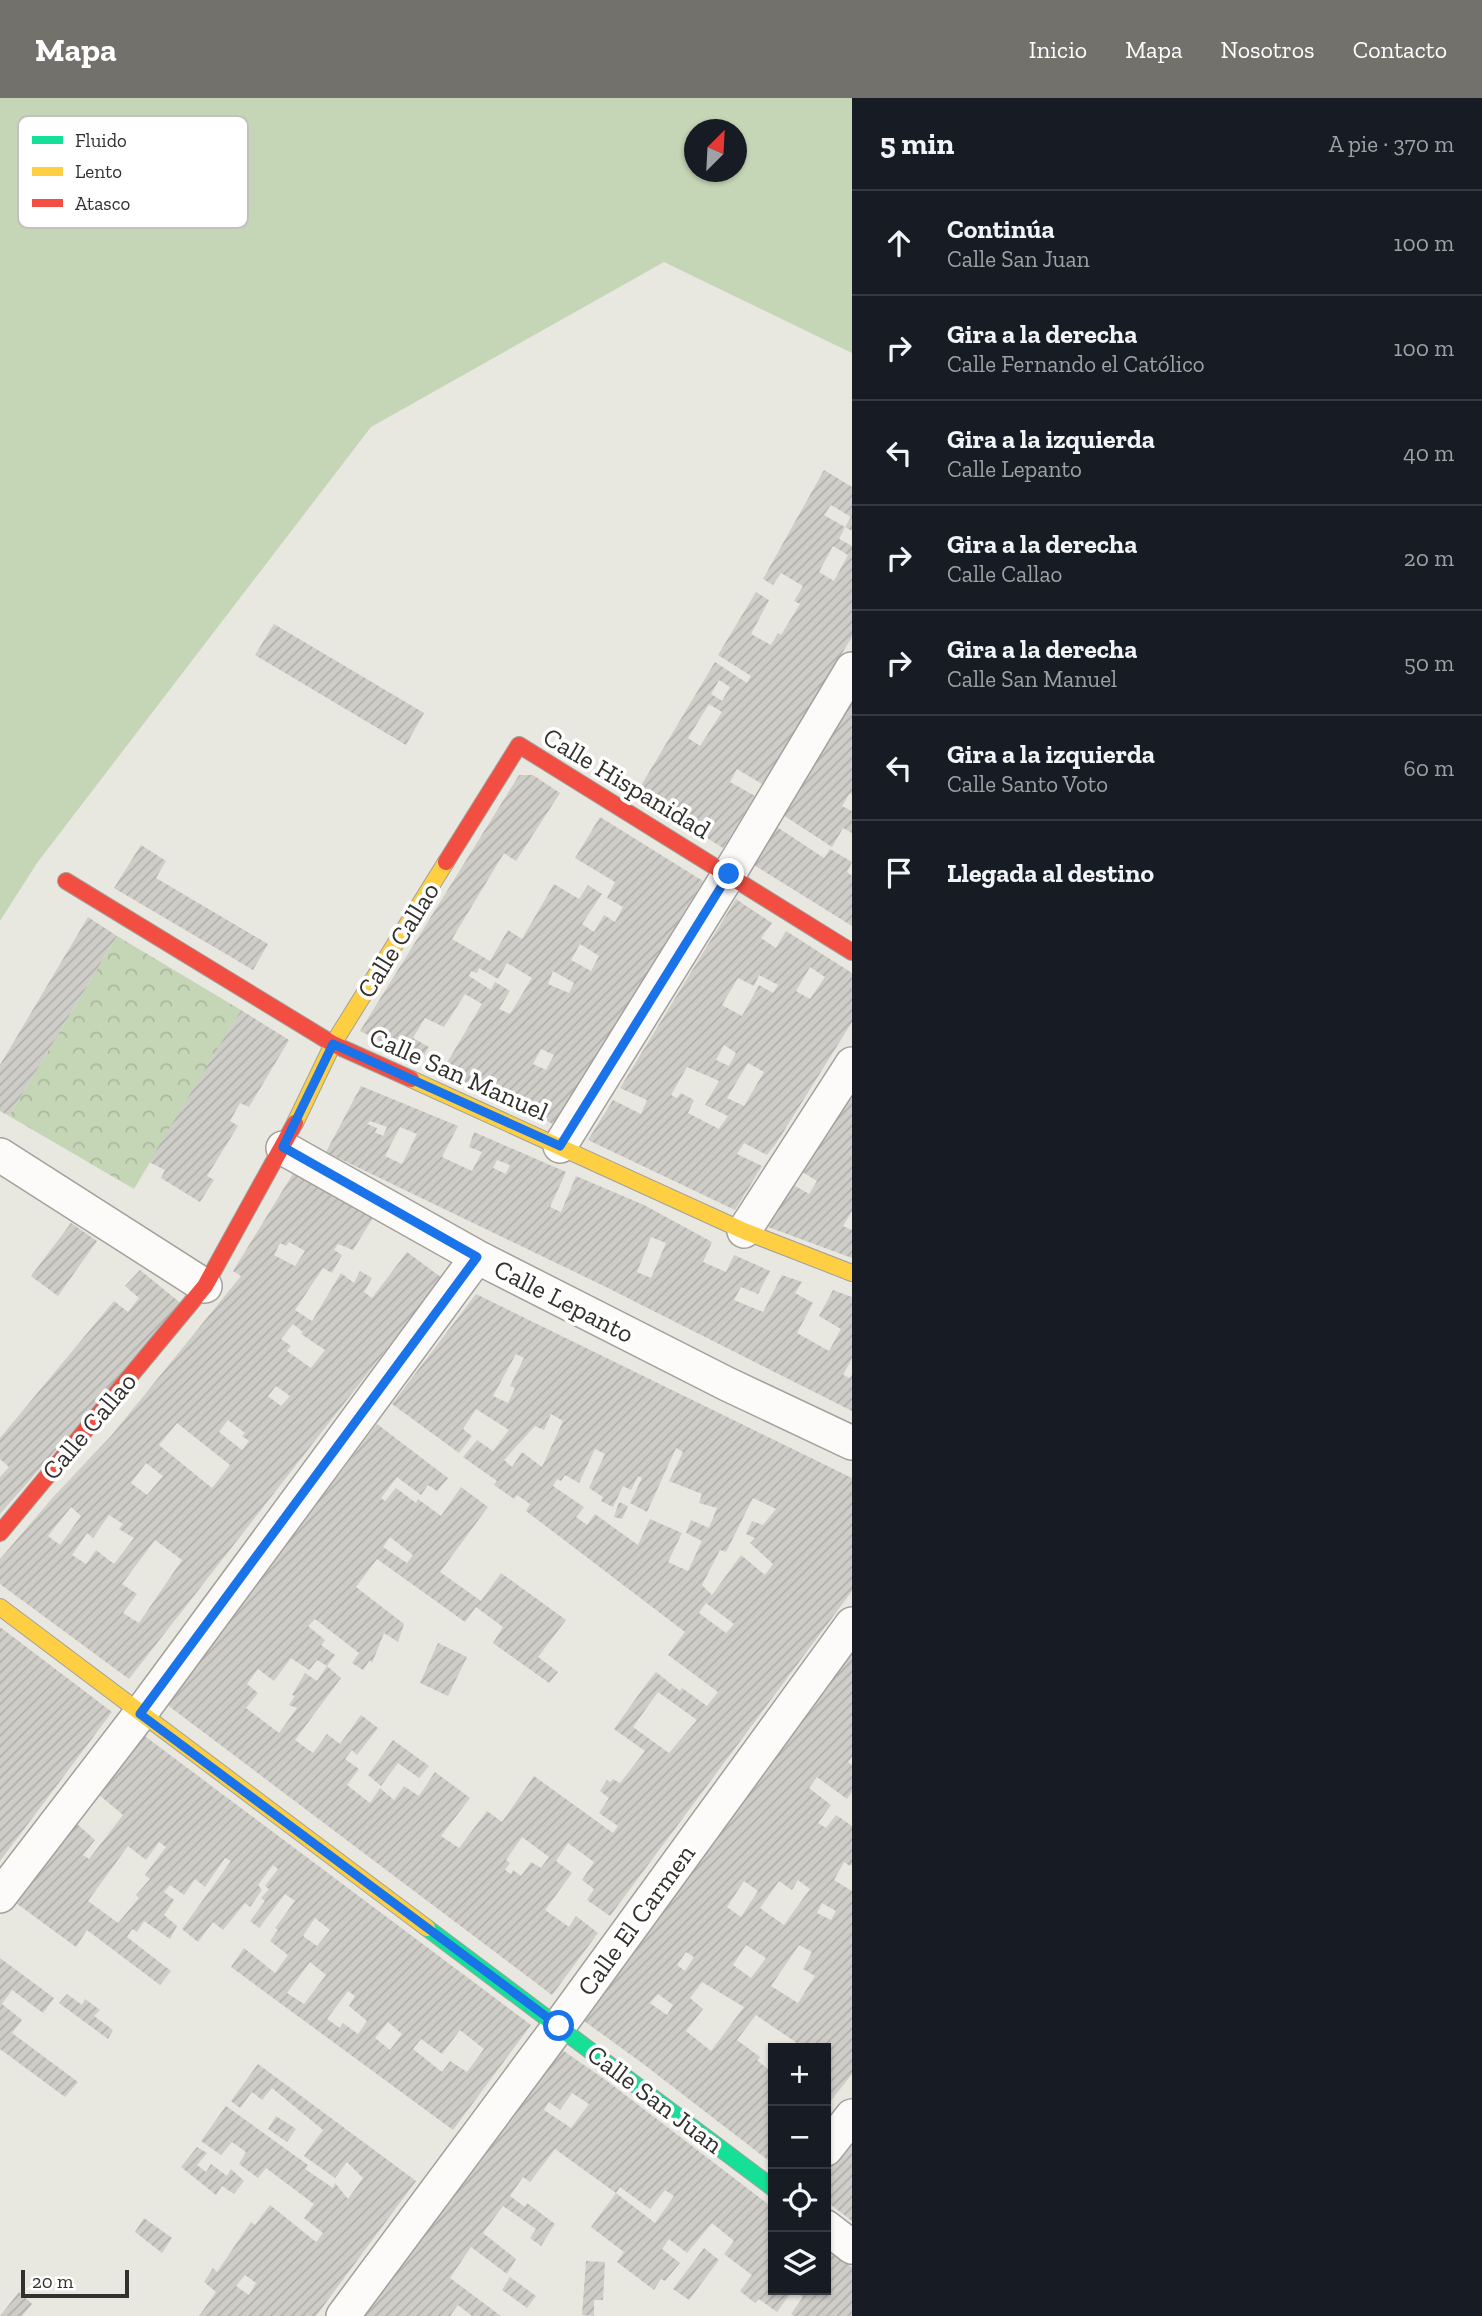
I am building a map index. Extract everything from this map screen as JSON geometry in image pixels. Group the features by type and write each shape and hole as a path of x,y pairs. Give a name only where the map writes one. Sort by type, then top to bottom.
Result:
{"street":[{"path":"560,1146 729,874 852,669"},
{"name":"Calle Hispanidad","path":"519,745 852,952"},
{"name":"Calle Callao","path":"0,1533 205,1286 283,1147 333,1044 519,745"},
{"name":"Calle San Manuel","path":"66,881 333,1044 744,1231 852,1273"},
{"path":"744,1231 852,1064"},
{"name":"Calle Lepanto","path":"283,1147 477,1257 727,1384 852,1443"},
{"path":"0,1155 205,1286"},
{"path":"0,1896 140,1714 477,1257"},
{"name":"Calle San Juan","path":"0,1607 768,2184"},
{"name":"Calle El Carmen","path":"343,2316 559,2026 852,1623"},
{"path":"831,2143 852,2116"},
{"path":"831,2231 852,2247"}],"green space":[{"path":"0,98 852,98 852,353 664,262 371,427 37,863 0,921"},
{"path":"117,936 241,1010 134,1189 9,1116"}],"building":[{"path":"824,470 852,487 852,531 845,527 839,539 852,546 852,637 762,784 737,769 730,782 755,796 723,848 636,794 715,662 747,683 751,676 718,655 756,592 769,600 751,634 771,645 778,633 781,635 800,604 794,601 803,586 781,573 773,585 763,579","holes":["831,505 851,517 845,527 824,515","833,546 848,555 834,581 819,572","719,680 730,687 722,701 711,694","709,704 722,712 700,746 688,738"]},
{"path":"274,624 424,713 406,745 255,655"},
{"path":"852,702 852,795 850,793 842,806 852,811 852,833 843,828 832,847 783,815"},
{"path":"519,775 533,775 560,793 516,861 504,853 452,939 490,961 508,930 522,939 554,884 579,899 588,885 602,894 582,924 594,932 604,915 615,922 623,907 607,898 615,882 575,858 600,817 703,881 555,1125 442,1071 482,1004 465,994 444,1027 425,1018 413,1038 429,1047 421,1061 360,1031","holes":["580,944 599,956 591,971 571,960","507,963 532,978 510,1014 499,1009 510,991 495,982 491,990 469,976 471,971 477,973 479,968 498,979","553,971 574,983 569,993 548,984","541,1049 554,1055 546,1070 533,1064"]},
{"path":"777,827 824,858 830,849 852,862 847,872 852,876 852,926 754,865"},
{"path":"141,845 166,861 156,878 268,944 253,970 114,888"},
{"path":"736,899 772,923 761,938 776,948 786,931 852,973 852,1022 777,1142 767,1155 744,1143 737,1154 762,1166 735,1210 588,1140 613,1100 641,1114 647,1100 620,1088","holes":["810,967 825,977 810,999 796,991","759,975 778,985 773,993 759,985 742,1016 722,1005 738,978 754,986","724,1045 736,1053 729,1066 716,1060","748,1063 764,1072 744,1106 727,1098","687,1067 719,1081 705,1105 728,1116 719,1129 688,1113 694,1100 681,1093 677,1098 671,1095"]},
{"path":"88,917 117,936 9,1116 0,1111 0,1065"},
{"path":"241,1010 289,1040 249,1107 240,1103 230,1121 238,1126 207,1176 214,1180 200,1202 161,1178 165,1170 149,1162"},
{"path":"361,1086 458,1126 442,1157 472,1171 482,1152 469,1147 474,1132 566,1172 550,1207 561,1212 576,1176 644,1205 712,1242 703,1262 726,1272 734,1255 770,1271 758,1294 741,1287 734,1300 763,1312 782,1275 802,1282 795,1293 813,1303 797,1333 829,1351 841,1329 819,1316 833,1290 852,1297 852,1358 843,1375 850,1378 852,1374 852,1411 606,1287 326,1152","holes":["370,1121 387,1127 383,1136 375,1132 377,1128 367,1124","400,1127 417,1134 402,1164 385,1156","497,1160 510,1165 506,1174 493,1168","651,1237 666,1243 651,1278 637,1272"]},
{"path":"852,1091 852,1211 843,1226 852,1230 852,1258 768,1227 792,1184 809,1194 817,1181 801,1171"},
{"path":"294,1172 376,1213 353,1250 338,1244 334,1250 342,1255 332,1273 323,1268 295,1310 312,1321 341,1273 354,1283 360,1271 372,1278 364,1292 372,1298 407,1252 442,1278 129,1679 0,1584 0,1559 111,1436 241,1276 233,1271","holes":["289,1242 305,1251 295,1266 274,1255 280,1243 286,1246","293,1324 303,1332 301,1334 325,1350 311,1368 287,1351 291,1346 281,1339","276,1386 290,1396 281,1406 268,1396","228,1420 245,1433 242,1436 249,1441 242,1450 219,1432","177,1423 230,1465 212,1488 159,1445","146,1463 163,1476 147,1495 131,1483","71,1507 81,1516 60,1545 48,1536","109,1515 123,1524 119,1529 134,1538 114,1564 96,1550 86,1564 72,1555 87,1533 93,1538","155,1540 182,1560 139,1623 123,1613 137,1594 122,1584"]},
{"path":"71,1223 97,1241 58,1296 31,1276"},
{"path":"140,1270 183,1305 0,1514 0,1477 9,1467 0,1459 0,1438 114,1301 128,1312 139,1298 125,1286"},
{"path":"476,1294 852,1478 852,1591 610,1916 587,1900 594,1889 582,1880 594,1862 568,1843 556,1861 572,1873 545,1910 569,1927 576,1916 598,1933 552,1995 166,1704 377,1424 448,1478 437,1491 428,1485 421,1495 397,1477 381,1498 385,1501 396,1488 416,1503 418,1499 441,1516 461,1487 488,1507 440,1572 481,1601 501,1573 566,1620 538,1657 558,1672 549,1683 493,1643 503,1627 476,1607 465,1622 377,1559 356,1587 404,1624 398,1642 384,1633 372,1663 370,1660 363,1670 352,1663 359,1653 315,1619 308,1626 325,1640 321,1645 335,1655 327,1666 341,1678 295,1740 313,1753 327,1734 340,1744 361,1715 378,1728 357,1755 352,1750 345,1759 359,1769 347,1785 370,1803 380,1788 394,1800 404,1786 419,1796 435,1772 470,1798 441,1836 459,1848 487,1811 502,1822 534,1776 613,1833 618,1826 599,1813 609,1798 600,1791 607,1780 610,1782 613,1779 620,1783 645,1751 614,1729 647,1683 656,1672 680,1691 682,1688 707,1706 718,1692 668,1655 685,1632 526,1511 530,1504 517,1495 514,1499 494,1485 497,1481 463,1457 477,1440 493,1451 509,1430 476,1409 463,1429 472,1436 459,1453 392,1404","holes":["516,1354 524,1358 510,1386 515,1388 508,1403 493,1396","551,1414 563,1421 542,1467 522,1452 512,1467 504,1460 535,1426 544,1430","676,1448 683,1452 669,1481 702,1494 699,1503 717,1508 709,1528 691,1520 686,1533 702,1541 688,1571 668,1562 682,1533 650,1519 638,1545 595,1514 587,1525 576,1517 584,1507 553,1486 557,1479 561,1481 565,1475 579,1483 595,1449 605,1454 589,1488 603,1497 601,1501 613,1507 623,1486 631,1490 638,1476 642,1478 630,1503 647,1512","753,1498 776,1509 763,1525 752,1521 746,1534 755,1538 750,1543 773,1564 765,1575 741,1555 712,1595 702,1585 720,1550 726,1552","390,1537 413,1555 407,1563 383,1547","706,1603 734,1624 726,1633 699,1613","291,1658 309,1670 317,1660 327,1666 317,1681 305,1673 289,1705 297,1708 279,1733 246,1708 258,1693 247,1684 258,1669 274,1681","658,1692 697,1720 669,1753 633,1727","522,1837 549,1857 541,1868 531,1862 521,1876 513,1870 511,1874 505,1870 510,1863 506,1860"]},
{"path":"619,1502 628,1506 622,1519 614,1517"},
{"path":"0,1627 112,1712 0,1861"},
{"path":"438,1643 467,1657 448,1696 420,1683"},
{"path":"852,1651 852,1757 848,1762 852,1765 852,1792 847,1799 817,1777 809,1788 831,1805 818,1823 826,1828 836,1815 852,1826 852,1864 850,1866 844,1862 834,1880 852,1891 852,2074 831,2101 831,2043 797,2043 756,2015 737,2040 760,2057 757,2060 768,2069 768,2160 580,2018","holes":["798,1880 810,1889 784,1925 760,1908 779,1881 792,1890","744,1881 758,1891 741,1917 727,1907","822,1903 836,1911 831,1920 817,1913","746,1945 766,1958 751,1978 733,1965","799,1945 812,1952 803,1969 815,1976 798,2003 771,1986","686,1952 694,1957 685,1971 677,1965","702,1982 744,2007 711,2051 686,2031 703,2009 690,1998","658,1994 673,2005 667,2015 650,2003"]},
{"path":"142,1734 531,2025 453,2130 231,1967 244,1948 275,1973 288,1955 270,1941 278,1930 275,1928 295,1901 285,1894 259,1928 250,1921 265,1901 261,1898 269,1889 265,1886 278,1869 273,1865 258,1885 262,1890 250,1907 245,1903 223,1930 213,1922 198,1942 182,1929 231,1861 225,1858 205,1887 195,1879 184,1895 170,1885 164,1892 174,1900 164,1915 177,1926 170,1939 144,1921 137,1932 132,1929 127,1937 171,1971 160,1985 87,1930 76,1947 16,1903 76,1823 95,1840 83,1855 89,1859 123,1815 98,1794","holes":["159,1842 166,1847 145,1875 150,1879 136,1895 139,1898 118,1923 88,1901 128,1846 146,1860","315,1918 330,1930 317,1946 303,1936","310,1962 326,1975 304,2004 287,1993","348,1991 355,1996 349,2006 367,2021 358,2034 343,2023 340,2028 327,2019","388,2022 402,2034 390,2050 375,2038","460,2030 484,2049 467,2072 450,2061 442,2072 413,2049 421,2039 442,2054"]},
{"path":"393,1740 429,1766 419,1778 398,1763 381,1786 368,1775"},
{"path":"0,1958 54,1998 43,2013 12,1990 2,2004 22,2020 12,2033 78,2082 65,2097 0,2049"},
{"path":"67,1994 82,2005 85,1999 100,2010 94,2016 113,2030 108,2039 59,2003"},
{"path":"558,2047 607,2081 768,2204 768,2295 789,2295 777,2312 759,2299 755,2303 740,2291 752,2275 724,2254 734,2241 712,2223 687,2253 669,2239 662,2249 680,2263 665,2281 661,2279 654,2290 617,2262 624,2252 591,2227 616,2193 555,2149 530,2182 523,2177 510,2196 525,2207 527,2203 555,2224 541,2246 530,2238 536,2229 503,2206 483,2233 516,2259 507,2274 471,2247 450,2278 501,2316 472,2316 458,2305 450,2316 360,2316","holes":["572,2093 589,2104 571,2128 544,2110 549,2102 560,2110","620,2187 650,2209 665,2190 674,2196 655,2223 616,2193"]},
{"path":"258,2064 416,2181 316,2316 199,2316 216,2292 204,2282 213,2268 217,2272 251,2222 255,2225 270,2205 316,2242 323,2233 304,2218 314,2204 266,2168 258,2178 239,2164 246,2152 232,2142 221,2155 201,2141 226,2106 308,2165 305,2169 333,2188 335,2183 348,2199 363,2178 347,2162 335,2178 304,2156 323,2130 272,2088 262,2100 252,2092 240,2108 231,2101","holes":["245,2275 256,2283 249,2295 236,2286"]},
{"path":"276,2116 296,2129 287,2142 268,2129"},
{"path":"852,2137 852,2221 831,2205 831,2165"},
{"path":"197,2147 207,2153 197,2165 206,2172 211,2164 227,2176 231,2169 244,2181 234,2194 222,2186 216,2195 181,2167"},
{"path":"144,2218 172,2238 162,2253 135,2232"},
{"path":"704,2248 719,2260 689,2300 673,2289"},
{"path":"831,2251 852,2267 852,2316 791,2314 803,2297 800,2295 831,2295"},
{"path":"586,2261 605,2262 603,2300 594,2300 594,2316 582,2315"},
{"path":"510,2277 536,2296 527,2308 502,2290"},
{"path":"19,2292 32,2304 22,2316 0,2316"}],"traffic: fast":[{"path":"427,1928 768,2184"}],"traffic: slow":[{"path":"295,1123 333,1044 446,862"},
{"path":"411,1079 744,1231 852,1273"},
{"path":"0,1607 427,1928"}],"traffic: jam":[{"path":"446,862 519,745 852,952"},
{"path":"66,881 333,1044 411,1079"},
{"path":"0,1533 205,1286 295,1123"}],"route":[{"path":"559,2026 140,1714 477,1257 283,1147 333,1044 560,1146 729,874"}]}
